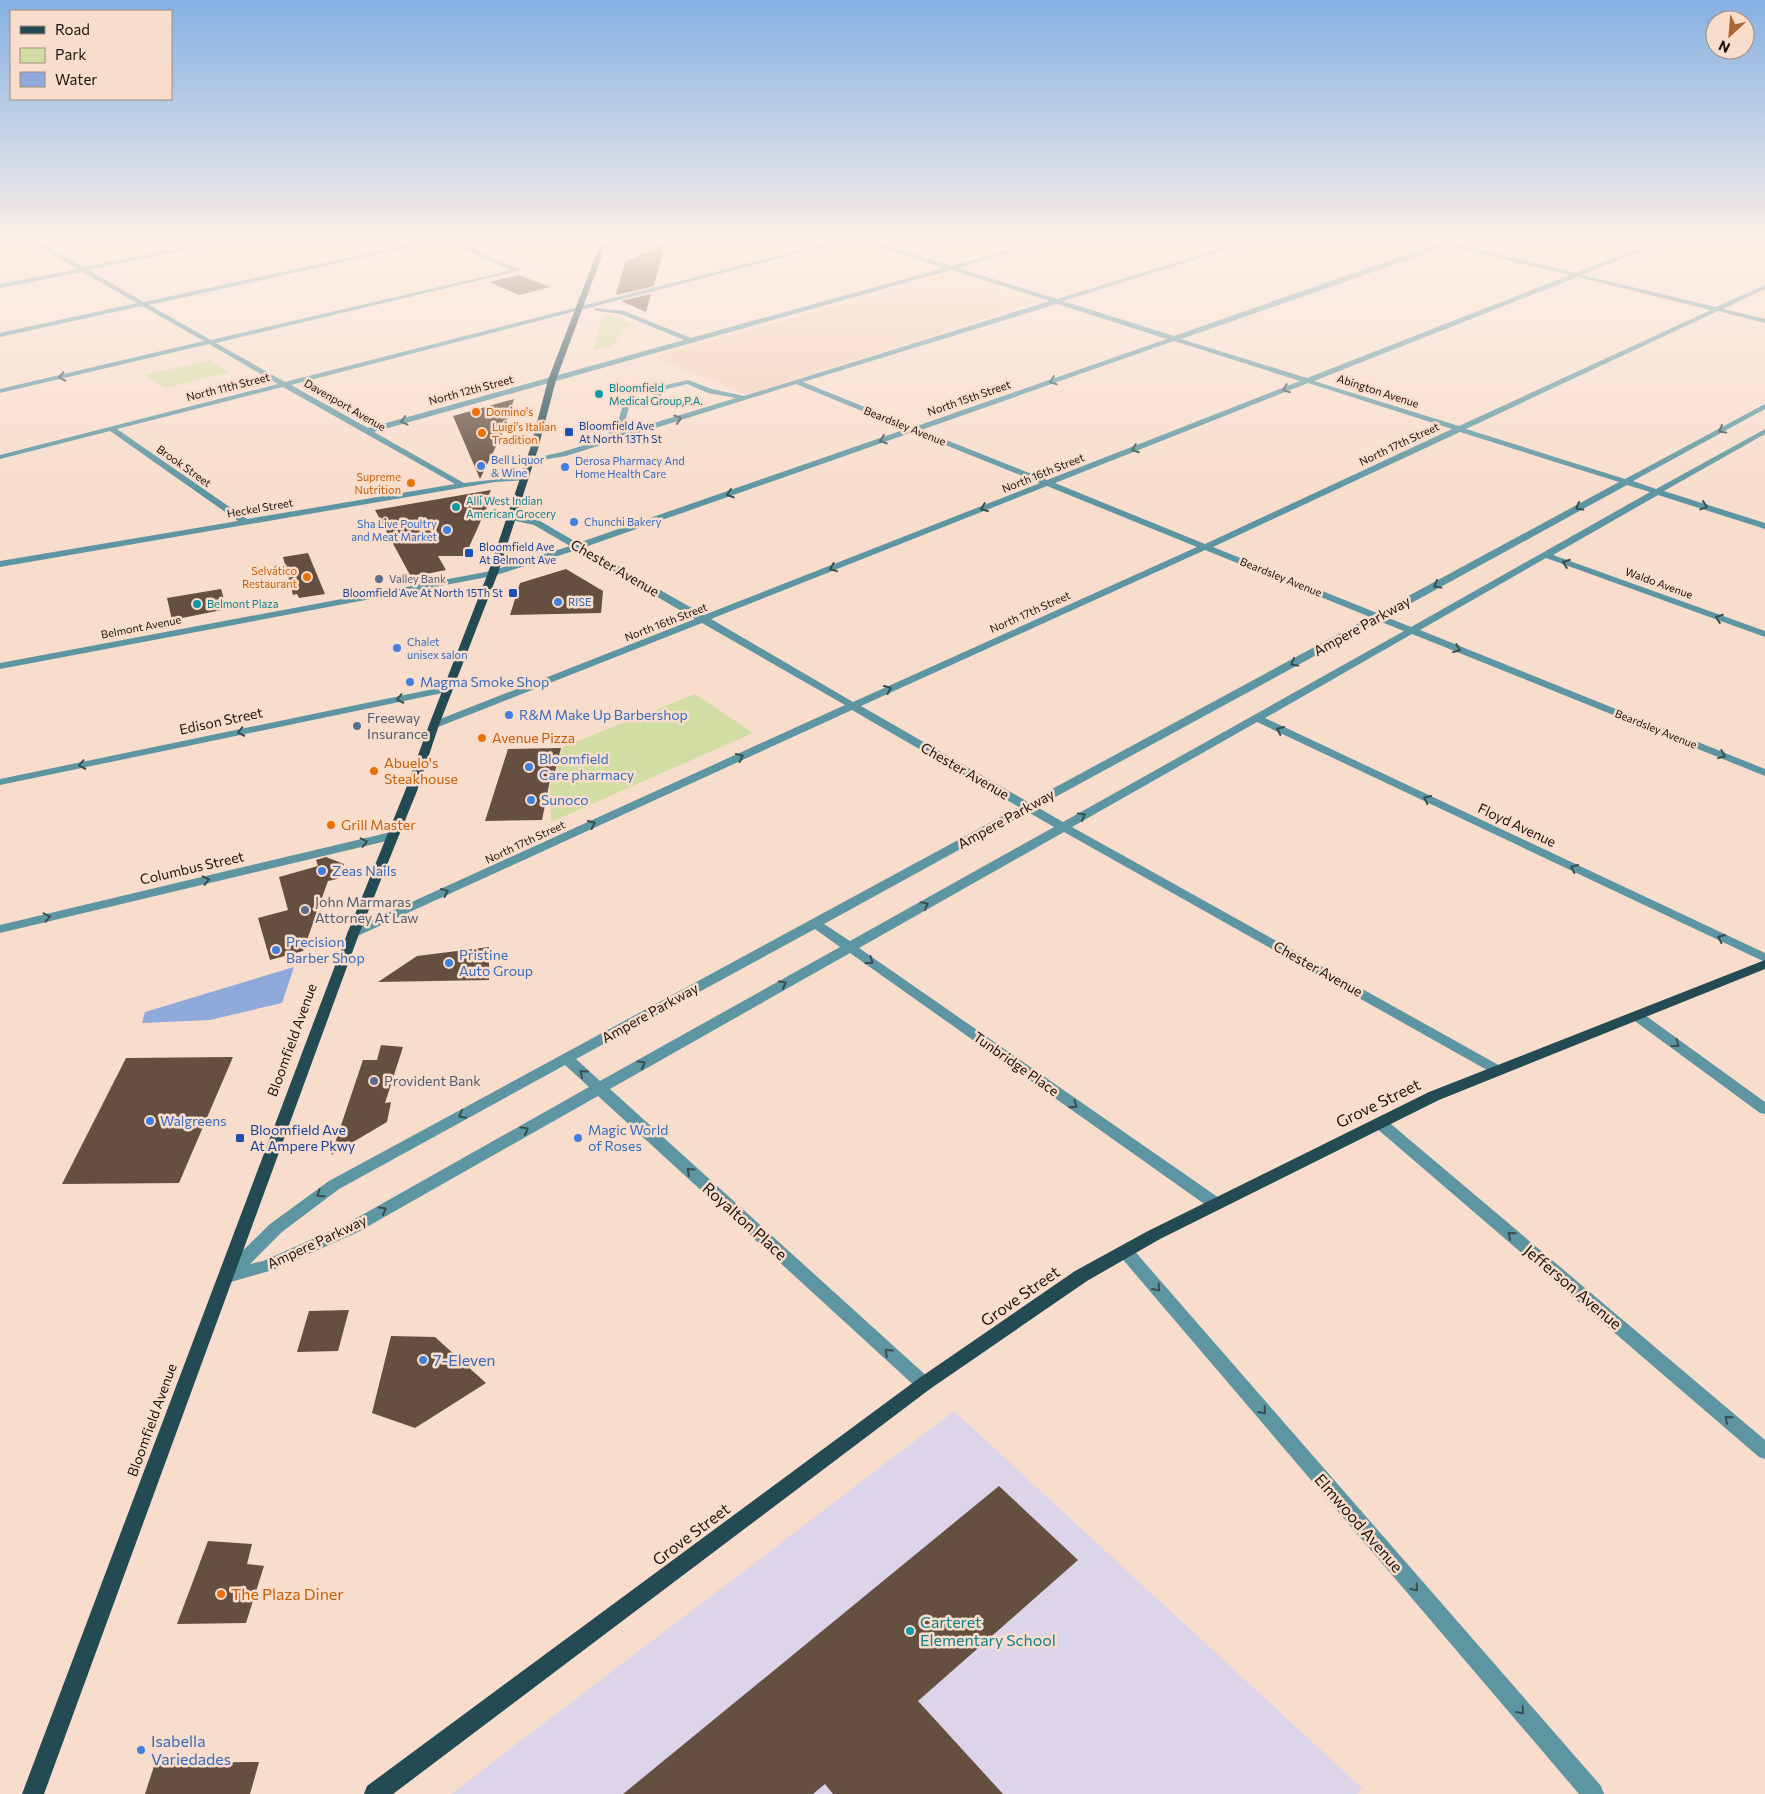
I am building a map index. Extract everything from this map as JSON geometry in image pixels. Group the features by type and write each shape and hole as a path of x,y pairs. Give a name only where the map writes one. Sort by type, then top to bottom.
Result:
{"main road":[{"name":"Bloomfield Avenue","path":"33,1794 227,1277 353,934 411,791 434,725 493,573 530,460 552,380 571,326"},
{"name":"Grove Street","path":"375,1794 924,1384 1081,1276 1216,1204 1434,1096 1765,964"}],"street":[{"path":"0,336 46,326"},
{"name":"Davenport Avenue","path":"182,326 462,485"},
{"path":"0,391 280,326"},
{"name":"North 11th Street","path":"0,457 514,326"},
{"path":"655,326 692,341"},
{"name":"North 12th Street","path":"367,431 746,326"},
{"path":"530,460 563,454 980,326"},
{"name":"Abington Avenue","path":"1132,326 1765,526"},
{"name":"North 15th Street","path":"493,573 579,546 1212,326"},
{"name":"North 16th Street","path":"434,725 1448,326"},
{"name":"North 17th Street","path":"353,934 1205,547 1681,326"},
{"path":"620,436 606,428 621,423 626,406 657,396 660,389 688,382 711,391 727,392 743,398"},
{"name":"Beardsley Avenue","path":"796,382 1765,773"},
{"name":"Ampere Parkway","path":"227,1277 276,1228 334,1185 1765,406"},
{"name":"Brook Street","path":"110,428 245,522"},
{"name":"Ampere Parkway","path":"227,1277 274,1264 352,1228 1765,432"},
{"name":"Heckel Street","path":"0,564 462,485 524,478"},
{"name":"Chester Avenue","path":"510,517 538,523 1063,827 1499,1071"},
{"name":"Waldo Avenue","path":"1545,555 1765,634"},
{"name":"Belmont Avenue","path":"0,666 493,573"},
{"name":"Edison Street","path":"0,782 448,689"},
{"name":"Floyd Avenue","path":"1256,718 1765,958"},
{"name":"Columbus Street","path":"0,929 392,836"},
{"name":"Tunbridge Place","path":"815,923 1216,1204"},
{"path":"1637,1016 1765,1109"},
{"name":"Royalton Place","path":"566,1058 924,1384"},
{"name":"Jefferson Avenue","path":"1380,1123 1765,1451"},
{"name":"Elmwood Avenue","path":"1125,1251 1592,1794"}],"shaded area":[{"path":"764,326 962,326 747,395 652,357"},
{"path":"954,1411 1362,1788 1357,1794 451,1794"}],"green space":[{"path":"600,326 632,326 622,330 619,337 615,340 618,340 613,345 593,350 597,335 603,333 598,332"},
{"path":"210,360 230,372 165,388 145,375"},
{"path":"695,694 753,733 551,822 550,786 563,747"}],"water":[{"path":"294,967 282,1003 210,1020 142,1023 145,1012"}],"building":[{"path":"514,399 503,432 480,479 453,416"},
{"path":"491,490 484,505 488,505 465,556 438,556 446,570 411,577 375,510"},
{"name":"Selvático Restaurant","path":"308,553 325,594 299,598 297,594 293,595 283,557"},
{"name":"RISE","path":"566,569 603,591 601,613 510,615 520,583"},
{"name":"Belmont Plaza","path":"221,589 227,609 172,620 167,598"},
{"path":"561,748 554,775 551,775 542,820 485,821 508,749"},
{"path":"326,857 344,864 337,879 328,881 303,951 270,960 258,918 288,910 279,877 318,866 316,860"},
{"name":"Pristine Auto Group","path":"489,947 489,980 378,982 417,956"},
{"name":"Provident Bank","path":"381,1045 403,1047 385,1103 391,1102 387,1122 331,1155 363,1060 377,1060"},
{"name":"Walgreens","path":"233,1057 179,1183 62,1184 126,1058"},
{"path":"349,1310 338,1351 297,1352 309,1311"},
{"name":"7-Eleven","path":"391,1336 435,1337 486,1383 415,1428 372,1413"},
{"name":"Carteret Elementary School","path":"999,1486 1078,1560 918,1701 1003,1794 833,1794 825,1784 813,1794 623,1794"},
{"name":"The Plaza Diner","path":"208,1541 252,1544 247,1564 264,1566 246,1623 177,1624"},
{"path":"259,1762 250,1794 145,1794 155,1763"}],"place":[{"name":"Bloomfield Medical Group,P.A.","path":"599,394"},
{"name":"Domino's","path":"476,412"},
{"name":"Bloomfield Ave At North 13Th St","path":"569,432"},
{"name":"Luigi's Italian Tradition","path":"482,433"},
{"name":"Bell Liquor & Wine","path":"481,466"},
{"name":"Derosa Pharmacy And Home Health Care","path":"565,467"},
{"name":"Supreme Nutrition","path":"411,483"},
{"name":"Alli West Indian American Grocery","path":"456,507"},
{"name":"Chunchi Bakery","path":"574,522"},
{"name":"Sha Live Poultry and Meat Market","path":"447,530"},
{"name":"Bloomfield Ave At Belmont Ave","path":"469,553"},
{"name":"Selvático Restaurant","path":"307,577"},
{"name":"Valley Bank","path":"379,579"},
{"name":"Bloomfield Ave At North 15Th St","path":"513,593"},
{"name":"RISE","path":"558,602"},
{"name":"Belmont Plaza","path":"197,604"},
{"name":"Chalet unisex salon","path":"397,648"},
{"name":"Magma Smoke Shop","path":"410,682"},
{"name":"R&M Make Up Barbershop","path":"509,715"},
{"name":"Freeway Insurance","path":"357,726"},
{"name":"Avenue Pizza","path":"482,738"},
{"name":"Bloomfield Care pharmacy","path":"529,767"},
{"name":"Abuelo's Steakhouse","path":"374,771"},
{"name":"Sunoco","path":"531,800"},
{"name":"Grill Master","path":"331,825"},
{"name":"Zeas Nails","path":"322,871"},
{"name":"John Marmaras Attorney At Law","path":"305,910"},
{"name":"Precision Barber Shop","path":"276,950"},
{"name":"Pristine Auto Group","path":"449,963"},
{"name":"Provident Bank","path":"374,1081"},
{"name":"Walgreens","path":"150,1121"},
{"name":"Bloomfield Ave At Ampere Pkwy","path":"240,1138"},
{"name":"Magic World of Roses","path":"578,1138"},
{"name":"7-Eleven","path":"423,1360"},
{"name":"The Plaza Diner","path":"221,1594"},
{"name":"Carteret Elementary School","path":"910,1631"},
{"name":"Isabella Variedades","path":"141,1750"}]}
